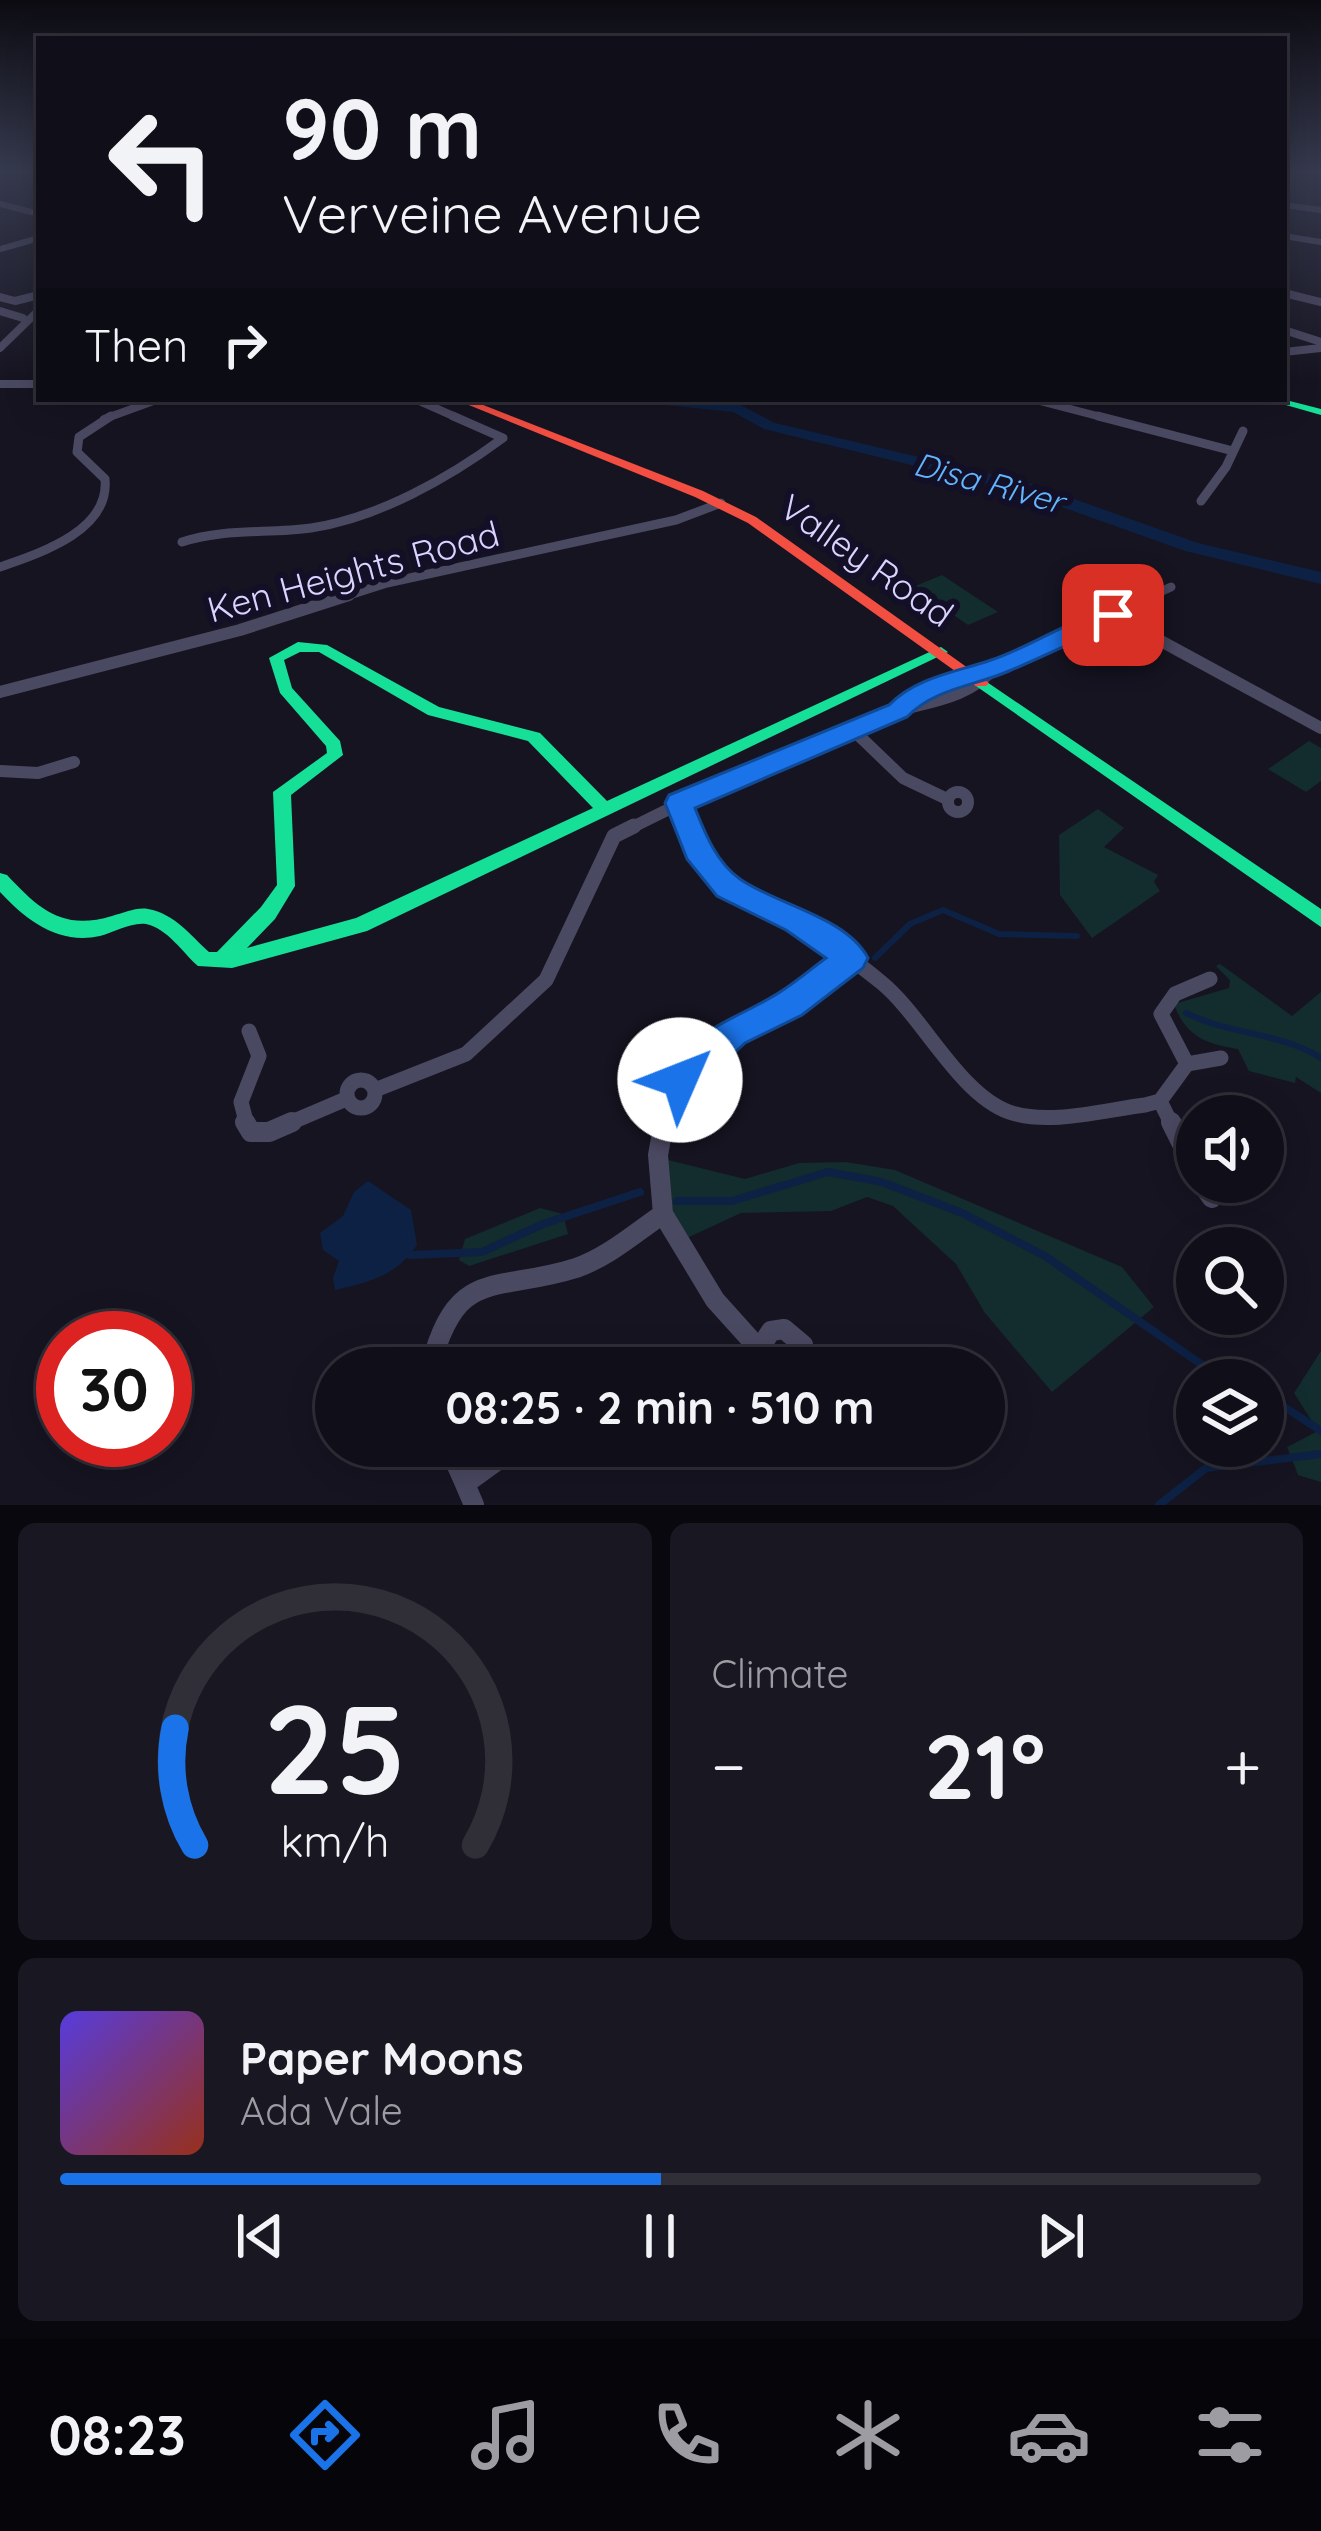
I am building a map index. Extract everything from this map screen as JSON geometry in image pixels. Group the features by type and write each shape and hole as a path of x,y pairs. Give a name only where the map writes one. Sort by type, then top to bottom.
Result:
{"street":[{"path":"0,249 31,240"},
{"path":"1287,294 1321,302"},
{"path":"0,297 15,301 36,296"},
{"path":"0,311 23,318"},
{"path":"0,348 15,335 23,318 36,312"},
{"path":"1287,331 1321,345"},
{"path":"1287,351 1321,345"},
{"path":"0,385 36,384"},
{"path":"0,567 61,541 88,522 103,504 107,487 100,470 77,452 79,437 106,418 150,402"},
{"path":"182,542 230,530 325,524 415,490 503,438 422,402"},
{"name":"Valley Road","path":"467,402 721,503 791,545 940,652 981,674 1217,851 1321,919"},
{"path":"1044,402 1233,451"},
{"path":"1282,402 1321,412"},
{"path":"1201,501 1243,431"},
{"name":"Ken Heights Road","path":"0,692 218,636 387,583 676,520 721,503"},
{"path":"249,1031 260,1056 244,1087 240,1110 251,1132 269,1132 346,1099 359,1108 371,1102 375,1090 431,1072 484,1040 555,966 608,842 679,803 898,711 935,687 981,674 1171,587"},
{"path":"1113,615 1321,728"},
{"path":"221,961 268,913 286,886 283,792 335,755 334,745 282,683 276,658 285,651 322,647 434,711 534,737 605,810"},
{"path":"0,880 43,926 85,932 144,915 170,925 198,957 221,961 351,929 940,652"},
{"path":"954,696 981,674"},
{"path":"898,711 928,714 956,703 954,696 935,687"},
{"path":"852,729 903,778 947,799"},
{"path":"0,771 38,772 74,762"},
{"path":"679,803 698,851 728,887 798,921 851,958 900,998 969,1083 1008,1112 1040,1117 1160,1101 1186,1064 1221,1058"},
{"path":"754,1347 715,1300 663,1214 656,1145 680,1080 732,1032 790,1005 851,958"},
{"path":"1186,1064 1161,1013 1174,994 1210,979"},
{"path":"1160,1101 1176,1133"},
{"path":"437,1347 449,1312 469,1293 498,1280 587,1263 663,1214"},
{"path":"767,1347 771,1331 791,1331 803,1347"},
{"path":"470,1494 496,1467"}],"green space":[{"path":"942,575 998,612 968,625 913,587"},
{"path":"1309,741 1321,748 1321,781 1306,792 1268,769"},
{"path":"1098,809 1124,828 1104,847 1158,875 1154,882 1160,891 1092,938 1060,895 1059,835"},
{"path":"1220,964 1292,1016 1321,992 1321,1093 1296,1077 1295,1083 1249,1071 1238,1049 1207,1041 1184,1024 1174,1004 1229,988 1230,980 1216,966"},
{"path":"656,1157 745,1179 799,1163 846,1162 895,1170 1122,1267 1154,1307 1052,1392 985,1313 956,1264 893,1206 867,1197 831,1211 741,1213 676,1243"},
{"path":"540,1208 563,1214 568,1234 469,1266 459,1260 465,1239"},
{"path":"1321,1351 1321,1482 1298,1475 1287,1447 1318,1431 1294,1393"}],"water":[{"path":"368,1181 411,1210 417,1245 391,1271 335,1290 333,1278 339,1261 323,1250 320,1233 343,1216 354,1192"}],"waterway":[{"name":"Disa River","path":"683,402 737,408 770,426 1023,487 1192,547 1321,578"},
{"path":"875,958 910,924 943,910 999,934 1077,936"},
{"path":"1186,1013 1289,1043 1321,1058"},
{"path":"677,1201 732,1201 828,1172 882,1182 962,1213 1045,1256 1194,1359"},
{"path":"410,1255 482,1252 543,1224 640,1192"},
{"path":"1284,1407 1321,1431"},
{"path":"1159,1505 1206,1468 1321,1454"}],"traffic: fast":[{"path":"1282,402 1321,412"},
{"path":"221,961 268,913 286,886 282,792 335,755 334,745 285,689 276,658 298,647 322,648 434,711 534,737 605,810"},
{"path":"0,880 38,916 65,928 97,928 148,917 168,925 205,960 232,960 360,925 941,652"},
{"path":"981,683 1321,919"}],"traffic: jam":[{"path":"467,402 699,494 752,520 981,683"}],"route":[{"path":"680,1080 732,1032 790,1005 851,958 784,913 740,895 712,873 688,831 679,803 898,711 923,692 994,668 1113,615"}]}
